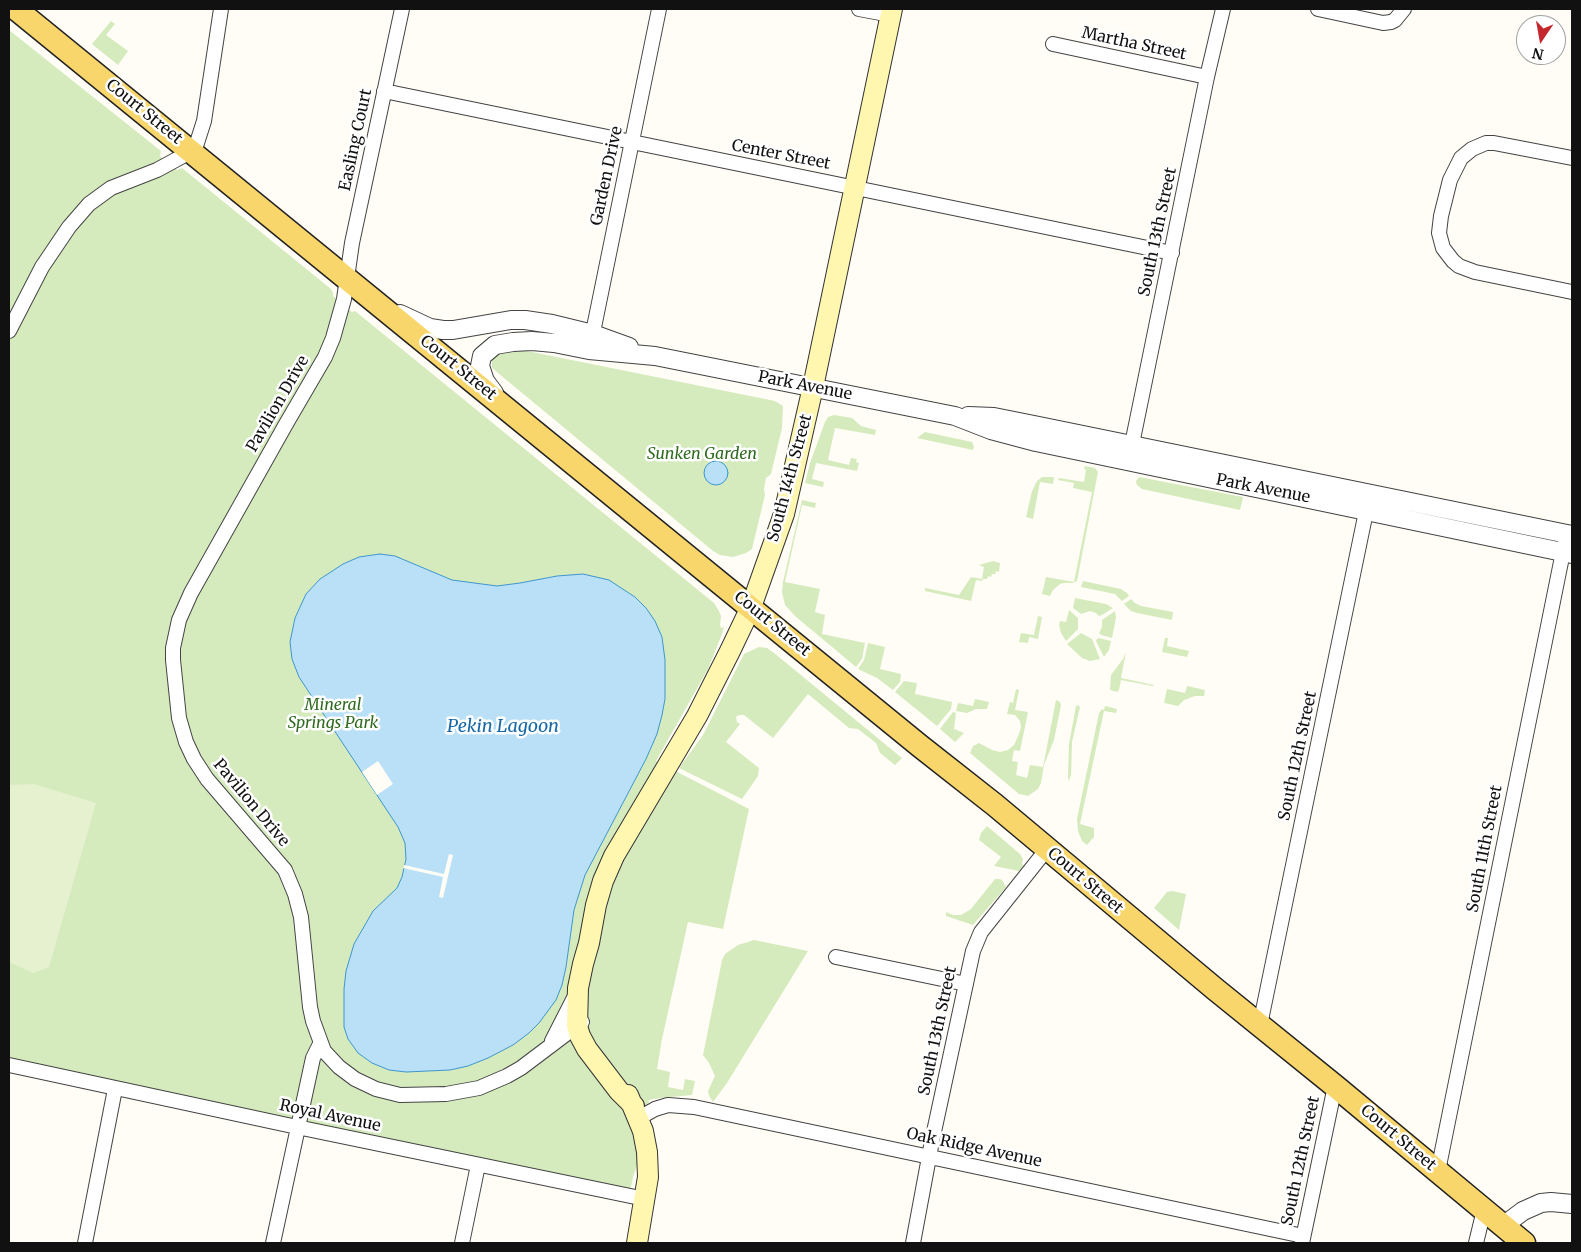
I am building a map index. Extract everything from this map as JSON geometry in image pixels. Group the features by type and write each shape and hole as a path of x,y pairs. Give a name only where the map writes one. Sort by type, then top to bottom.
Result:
{"main road":[{"name":"Court Street","path":"16,9 994,804 1524,1243"},
{"name":"South 14th Street","path":"637,1243 648,1177 647,1152 643,1131 636,1112 587,1049 580,1036 596,905 607,870 708,695 751,607 784,514 813,387 892,12"},
{"name":"South 14th Street","path":"581,1023 578,988 590,943"}],"street":[{"path":"9,331 49,256 89,204 111,188 157,170 192,151 196,146 204,121 221,9"},
{"name":"Easling Court","path":"347,278 352,243 402,9"},
{"name":"Garden Drive","path":"591,342 659,9"},
{"path":"859,9 892,12"},
{"name":"South 13th Street","path":"1130,453 1207,77 1223,9"},
{"path":"1318,9 1383,23 1395,20 1404,9"},
{"name":"Martha Street","path":"1053,44 1207,77"},
{"name":"Center Street","path":"384,91 1172,252"},
{"path":"1572,158 1494,143 1486,143 1472,149 1461,158 1450,180 1439,233 1447,256 1459,266 1475,272 1572,292"},
{"name":"Pavilion Drive","path":"347,278 337,325 325,358 191,593 176,631 173,654 175,688 179,718 186,742 194,759 215,790 284,870 295,894 301,917 310,1006 320,1044 331,1059 355,1079 389,1093 409,1095 446,1094 479,1088 521,1068 581,1023"},
{"name":"Park Avenue","path":"371,297 418,323 437,329 453,330 500,321 518,320 552,324 591,342 955,416 991,430 1027,439 1130,453 1368,502 1569,535"},
{"name":"Park Avenue","path":"508,410 489,389 480,371 482,356 489,348 513,342 591,342"},
{"name":"Park Avenue","path":"1368,502 1567,553"},
{"name":"South 12th Street","path":"1260,1025 1368,502"},
{"name":"South 11th Street","path":"1438,1172 1567,553 1569,535"},
{"name":"South 13th Street","path":"913,1243 929,1156 973,951 981,932 1047,849"},
{"path":"836,957 966,984"},
{"name":"Pavilion Drive","path":"545,1050 560,1028 578,988"},
{"path":"274,1243 297,1127 313,1058 320,1044"},
{"name":"Royal Avenue","path":"9,1065 115,1089 645,1199"},
{"name":"South 12th Street","path":"1303,1240 1335,1086"},
{"path":"85,1243 115,1089"},
{"name":"Oak Ridge Avenue","path":"636,1112 668,1105 694,1107 929,1156 1303,1240"},
{"path":"462,1243 478,1164"},
{"path":"1503,1226 1522,1211 1532,1206 1551,1202 1572,1204"},
{"path":"1476,1243 1484,1210"}],"green space":[{"path":"111,21 115,24 106,35 128,51 118,65 92,44"},
{"name":"Mineral Springs Park","path":"9,30 161,151 160,156 177,170 182,168 331,289 333,296 352,312 355,311 714,603 719,611 721,616 720,625 721,628 724,627 708,669 656,761 749,809 723,929 688,922 662,1039 657,1069 670,1072 668,1087 683,1090 685,1079 695,1081 692,1095 649,1100 637,1165 629,1196 9,1065"},
{"name":"Sunken Garden","path":"522,350 775,401 783,406 782,428 771,474 766,478 765,495 752,549 733,557 720,555 713,551 492,368 492,359 496,354"},
{"path":"834,415 852,418 861,426 876,430 875,435 835,428 828,460 849,465 851,458 857,459 856,462 859,463 857,471 816,463 812,479 824,482 823,487 805,483 825,422 828,417"},
{"path":"925,432 972,442 973,450 917,438"},
{"path":"1085,466 1095,468 1098,472 1077,581 1073,583 1060,584 1053,590 1050,596 1042,594 1046,577 1074,582 1092,492 1073,488 1074,483 1058,480 1059,478 1084,482"},
{"path":"1042,477 1054,477 1053,484 1040,482 1033,519 1026,517 1032,491 1037,481"},
{"path":"1139,477 1243,497 1240,510 1142,489 1137,485 1136,481"},
{"path":"802,500 816,503 815,508 802,505 785,582 820,589 815,612 825,615 822,634 865,643 862,659 856,667 795,616 785,605 782,592 783,582"},
{"path":"993,561 1000,563 999,572 996,571 991,577 988,576 987,579 982,581 976,580 971,601 925,591 925,588 959,595 971,577 982,579 984,567 979,565"},
{"path":"1083,581 1121,589 1129,596 1122,601 1115,594 1081,587"},
{"path":"1075,598 1106,604 1113,608 1099,616 1090,611 1081,614 1073,608"},
{"path":"1131,599 1141,606 1173,612 1172,620 1131,611 1124,604"},
{"path":"1069,610 1078,618 1078,629 1066,641 1059,625 1060,621 1066,622"},
{"path":"1115,611 1116,618 1112,638 1101,635 1099,633 1102,627 1102,620"},
{"path":"1038,616 1042,617 1038,639 1029,637 1028,643 1019,642 1021,633 1034,635"},
{"path":"1081,633 1092,639 1100,659 1090,661 1082,658 1067,644"},
{"path":"1099,638 1111,641 1109,650 1104,657 1096,641"},
{"path":"1165,638 1168,638 1167,646 1189,651 1187,657 1162,652"},
{"path":"868,643 885,647 880,669 901,674 900,682 893,690 877,678 858,669 864,660"},
{"path":"759,647 767,648 774,653 902,758 895,765 880,753 876,743 858,729 849,728 808,694 773,738 744,715 736,717 737,722 740,724 726,742 759,768 758,776 742,799 679,768 703,735 744,654"},
{"path":"1126,652 1121,678 1153,686 1121,680 1117,692 1110,690 1111,675"},
{"path":"904,681 917,683 915,694 952,702 951,709 937,726 895,692"},
{"path":"1187,686 1205,690 1204,696 1195,696 1184,700 1178,706 1164,703 1167,689 1185,693"},
{"path":"1016,689 1019,690 1015,710 1028,712 1020,751 1014,750 1012,761 1018,762 1016,775 1027,778 1030,765 1043,767 1056,700 1061,705 1054,740 1044,765 1041,783 1038,789 1028,796 1019,794 970,753 973,746 979,743 1000,752 1008,750 1014,745 1021,727 1020,721 1015,715 1007,714 1010,702 1013,703"},
{"path":"975,699 989,702 987,709 976,709 967,713 956,711 958,703 973,706"},
{"path":"1076,706 1080,707 1072,742 1071,775 1069,781 1069,744"},
{"path":"1105,706 1117,709 1116,713 1104,711 1080,824 1094,828 1094,837 1087,845 1082,841 1078,831 1077,819 1099,713 1102,709 1104,710"},
{"path":"953,712 956,713 954,729 964,733 955,742 940,729"},
{"path":"34,784 96,803 49,967 33,973 9,962 9,785"},
{"path":"987,826 1020,854 1024,866 1019,871 994,866 1001,857 979,840 981,833"},
{"path":"995,879 1002,880 1006,887 973,925 946,916 946,912 953,915 961,915 971,909"},
{"path":"1172,891 1186,894 1179,930 1154,908 1167,892"},
{"path":"754,940 808,951 727,1083 713,1102 708,1091 715,1076 703,1055 722,960 725,954 738,945"}],"water":[{"path":"716,461 725,464 728,473 725,482 716,485 707,482 704,473 707,464"},
{"name":"Pekin Lagoon","path":"380,554 395,556 452,580 497,586 557,576 583,574 609,580 635,597 646,608 655,621 662,637 665,660 665,699 657,734 646,759 585,875 574,910 566,967 556,1000 539,1023 513,1045 468,1066 450,1070 406,1072 389,1070 372,1063 358,1053 348,1039 344,1027 346,971 354,944 373,911 397,888 402,877 406,859 405,843 398,827 299,677 292,659 290,642 295,618 306,594 320,579 343,564 359,557"}],"pier":[{"path":"378,761 393,784 377,795 362,772"},
{"path":"449,854 453,855 443,898 439,897 443,877 403,868 404,865 444,874"}]}
